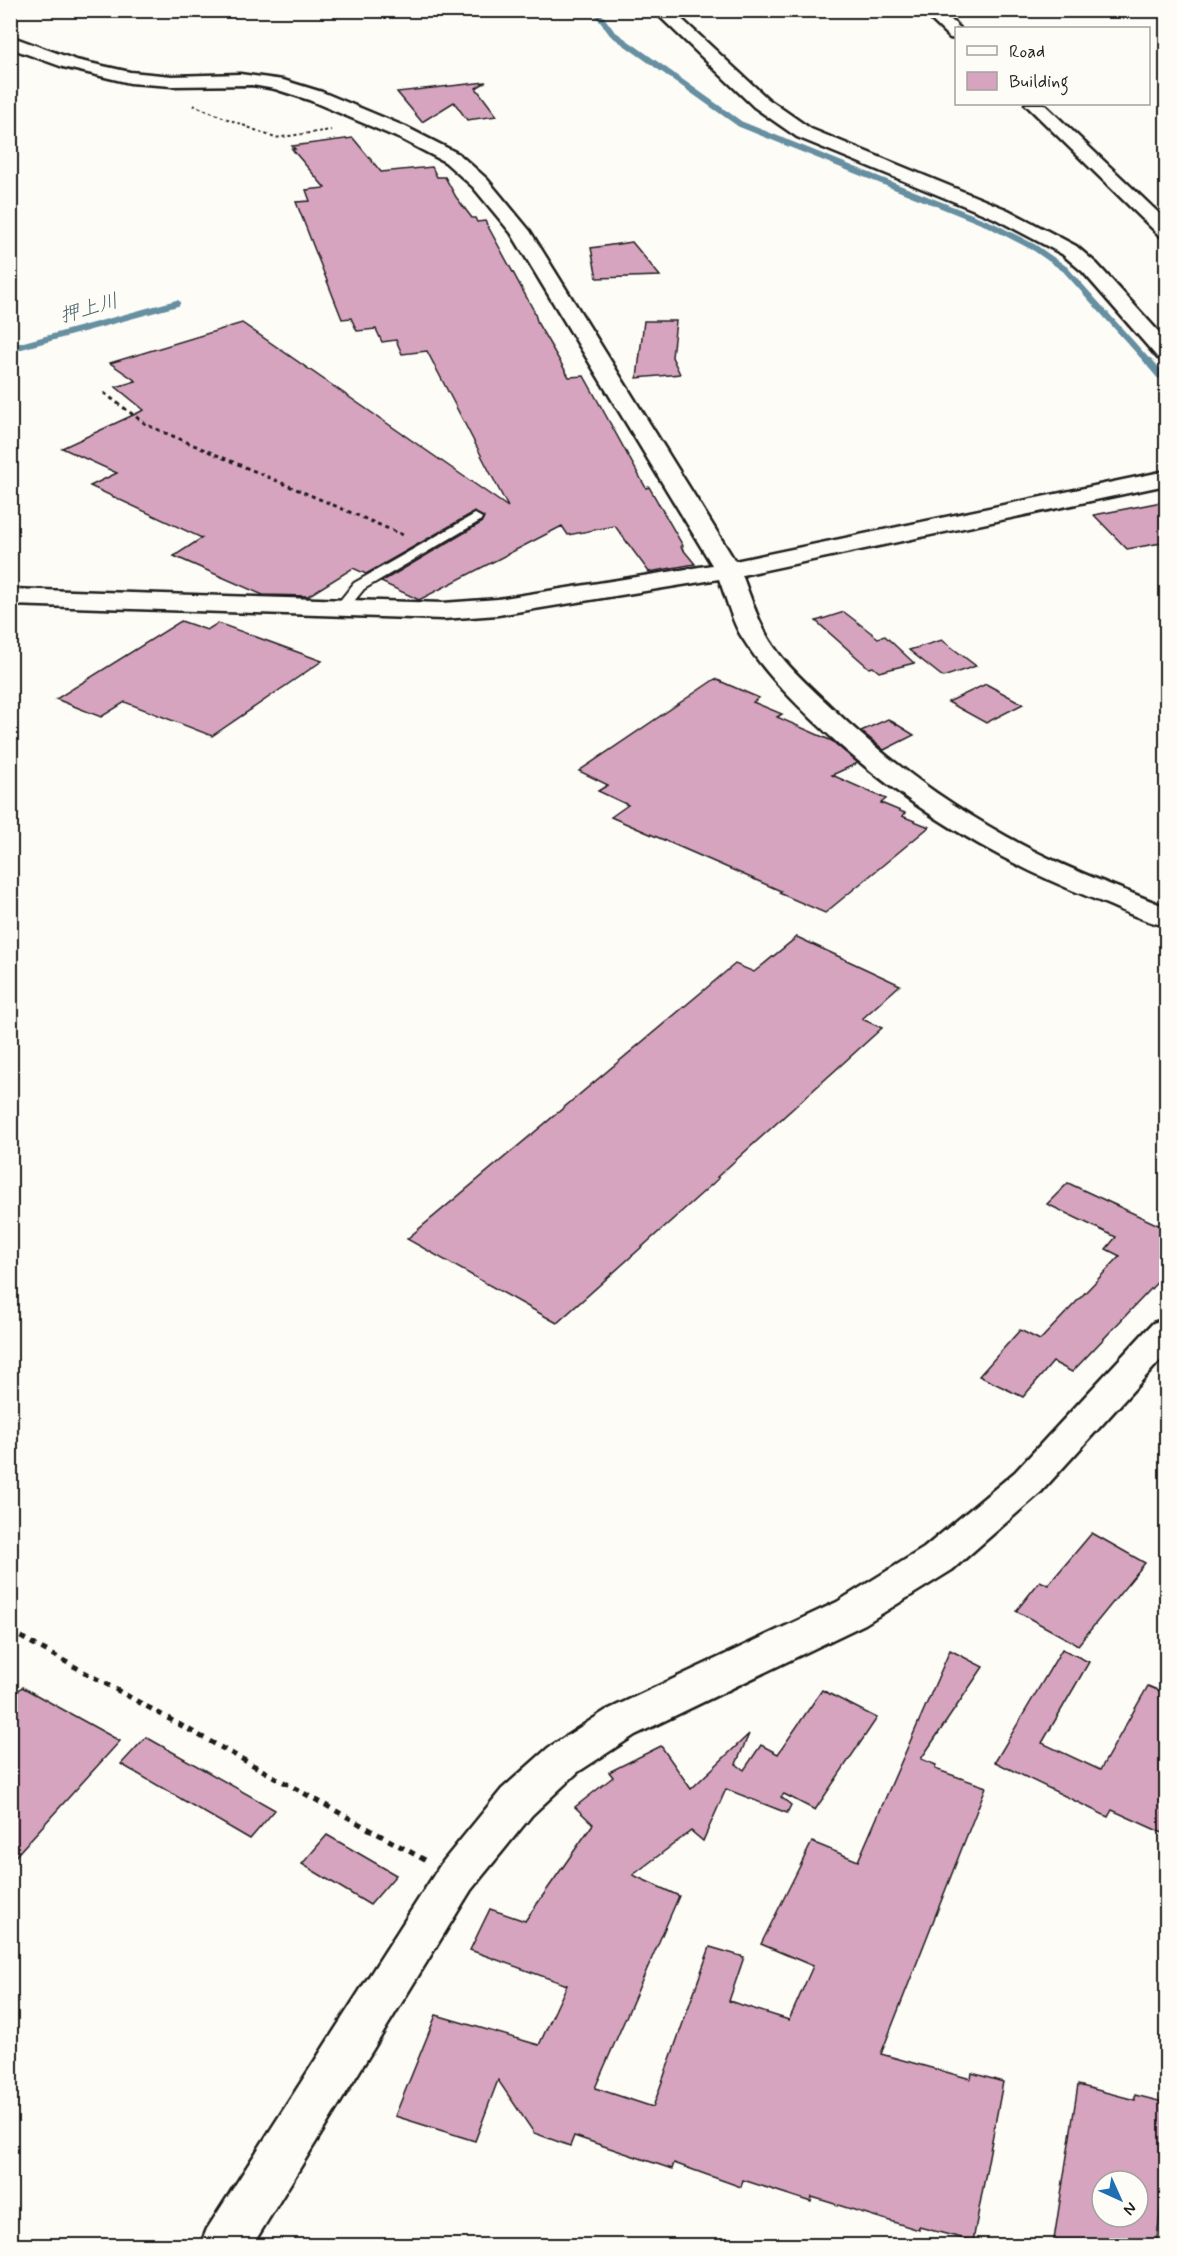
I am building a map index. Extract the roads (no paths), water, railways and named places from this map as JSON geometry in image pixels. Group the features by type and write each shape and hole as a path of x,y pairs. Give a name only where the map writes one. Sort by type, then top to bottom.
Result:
{"main road":[{"path":"661,10 761,103 804,133 1001,214 1069,250 1090,268 1167,352"},
{"path":"929,10 955,32"},
{"path":"10,41 60,60 128,79 184,81 236,79 284,85 381,123 453,159 494,198 520,231 728,570 752,632 788,681 850,741 924,798 967,826 1019,855 1080,883 1167,917"},
{"path":"1035,105 1167,231"},
{"path":"10,597 443,611 498,607 728,570 1167,478"},
{"path":"224,2246 456,1877 517,1802 563,1760 620,1723 851,1612 893,1589 938,1559 1028,1482 1167,1332"}],"lane":[{"path":"342,608 358,586 475,518"}],"waterway":[{"path":"595,10 612,33 740,124 991,225 1035,248 1065,269 1150,364"},
{"name":"押上川","path":"10,349 177,303"},
{"path":"1149,362 1160,375 1165,375"}]}
